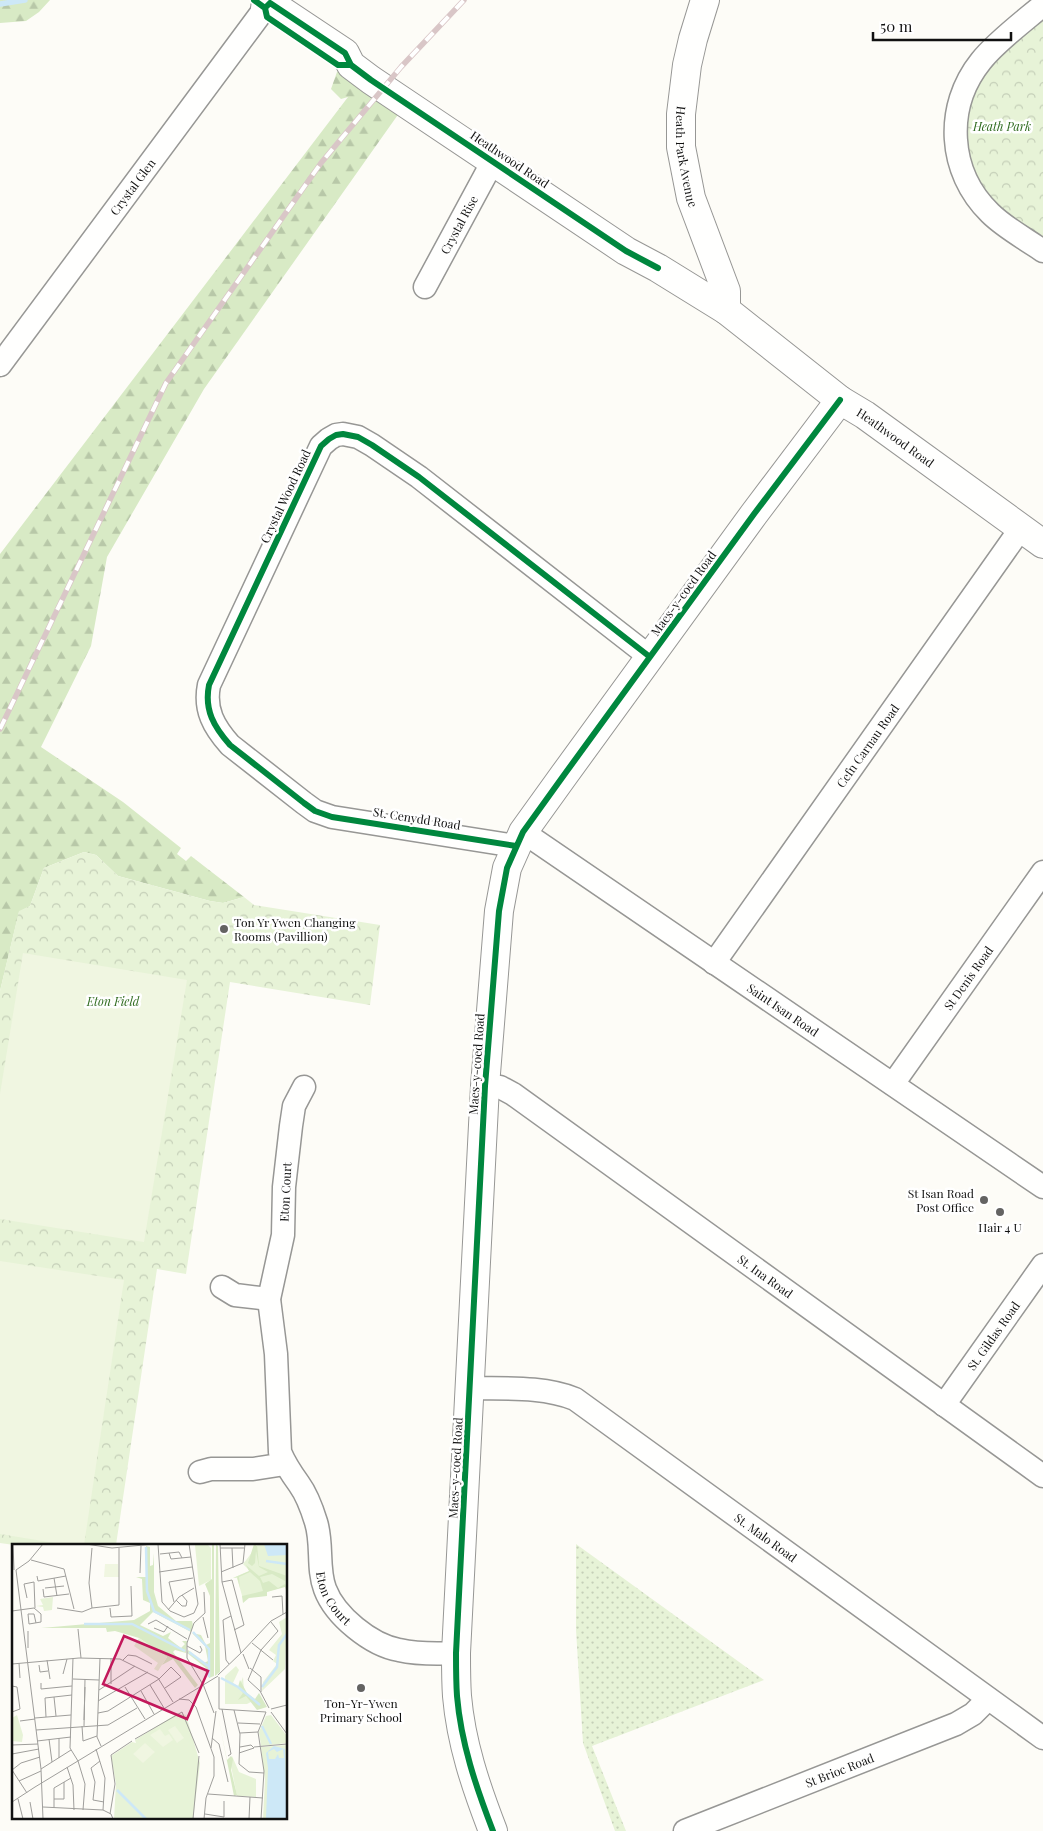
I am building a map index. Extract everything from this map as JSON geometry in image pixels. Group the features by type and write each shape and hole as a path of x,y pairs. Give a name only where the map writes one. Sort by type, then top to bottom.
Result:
{"street":[{"name":"Heath Park Avenue","path":"705,0 687,65 681,114 681,147 691,198 726,291 726,310"},
{"name":"Heathwood Road","path":"260,4 270,3 345,53 351,65 626,251 658,268 726,310 840,400 865,415 1043,544"},
{"name":"Crystal Glen","path":"0,365 260,4"},
{"path":"1043,5 986,55 977,66 968,79 959,100 954,129 955,144 962,172 981,204 992,215 1043,251"},
{"name":"Crystal Rise","path":"425,287 493,161"},
{"name":"Maes-y-coed Road","path":"493,1831 475,1782 464,1743 457,1697 456,1653 485,1086 499,911 507,868 520,839 749,522 840,400"},
{"name":"Crystal Wood Road","path":"315,811 230,745 211,720 207,696 209,686 230,639 321,446 329,438 336,435 350,434 372,444 411,472 650,658"},
{"name":"Cefn Carnau Road","path":"714,963 1021,528"},
{"name":"St. Cenydd Road","path":"315,811 332,817 520,839"},
{"name":"Saint Isan Road","path":"520,839 714,963 1043,1187"},
{"name":"St Denis Road","path":"893,1084 1043,872"},
{"name":"St. Ina Road","path":"485,1086 500,1088 513,1094 1043,1476"},
{"name":"Eton Court","path":"304,1087 298,1096 292,1116 284,1187 283,1235 268,1299 276,1354 280,1452 285,1464 300,1485 316,1522 320,1538 323,1582 334,1606 358,1630 382,1644 398,1650 456,1653"},
{"name":"St. Gildas Road","path":"944,1405 1043,1265"},
{"path":"222,1287 235,1295 268,1299"},
{"name":"St. Malo Road","path":"470,1388 549,1392 575,1399 1043,1738"},
{"path":"200,1472 211,1469 253,1469 285,1464"},
{"name":"St Brioc Road","path":"685,1831 956,1724 973,1714 988,1699"}],"green space":[{"path":"0,0 50,0 39,12 26,21 0,23"},
{"name":"Heath Park","path":"1043,11 1043,245 999,214 962,152 974,80"},
{"path":"348,66 402,109 204,389 107,557 91,646 41,747 123,802 181,848 177,854 186,861 191,856 244,897 223,903 210,901 118,876 96,855 84,852 44,868 30,906 19,912 0,991 0,554 348,97 341,99 331,89 337,72"},
{"name":"Eton Field","path":"84,852 96,855 118,876 210,901 223,903 244,897 254,905 380,925 370,1005 230,982 186,1274 157,1269 116,1544 12,1545 0,1543 0,991 19,911 30,906 44,868"},
{"path":"23,953 187,980 144,1242 0,1219 0,1094"},
{"path":"0,1261 124,1280 84,1544 61,1544 0,1534"},
{"path":"576,1544 764,1680 592,1746 626,1831 615,1831 583,1743 576,1630"}],"waterway":[{"path":"0,4 25,0"}],"railway":[{"path":"0,729 166,383 321,163 401,67 464,0"}],"cycle path":[{"path":"254,0 265,8 267,17 338,65 351,65"},
{"path":"265,8 270,3 345,53 351,65 371,80 626,251 658,268"},
{"path":"493,1831 475,1781 462,1731 457,1696 456,1653 485,1086 499,911 507,868 523,832 754,514 840,400"},
{"path":"516,846 332,817 315,811 230,745 215,725 209,710 209,685 321,446 336,435 343,434 358,437 372,445 419,477 650,657"}],"place":[{"name":"Ton Yr Ywen Changing Rooms (Pavillion)","path":"224,929"},
{"name":"St Isan Road Post Office","path":"984,1200"},
{"name":"Hair 4 U","path":"1000,1212"},
{"name":"Ton-Yr-Ywen Primary School","path":"361,1688"}]}
